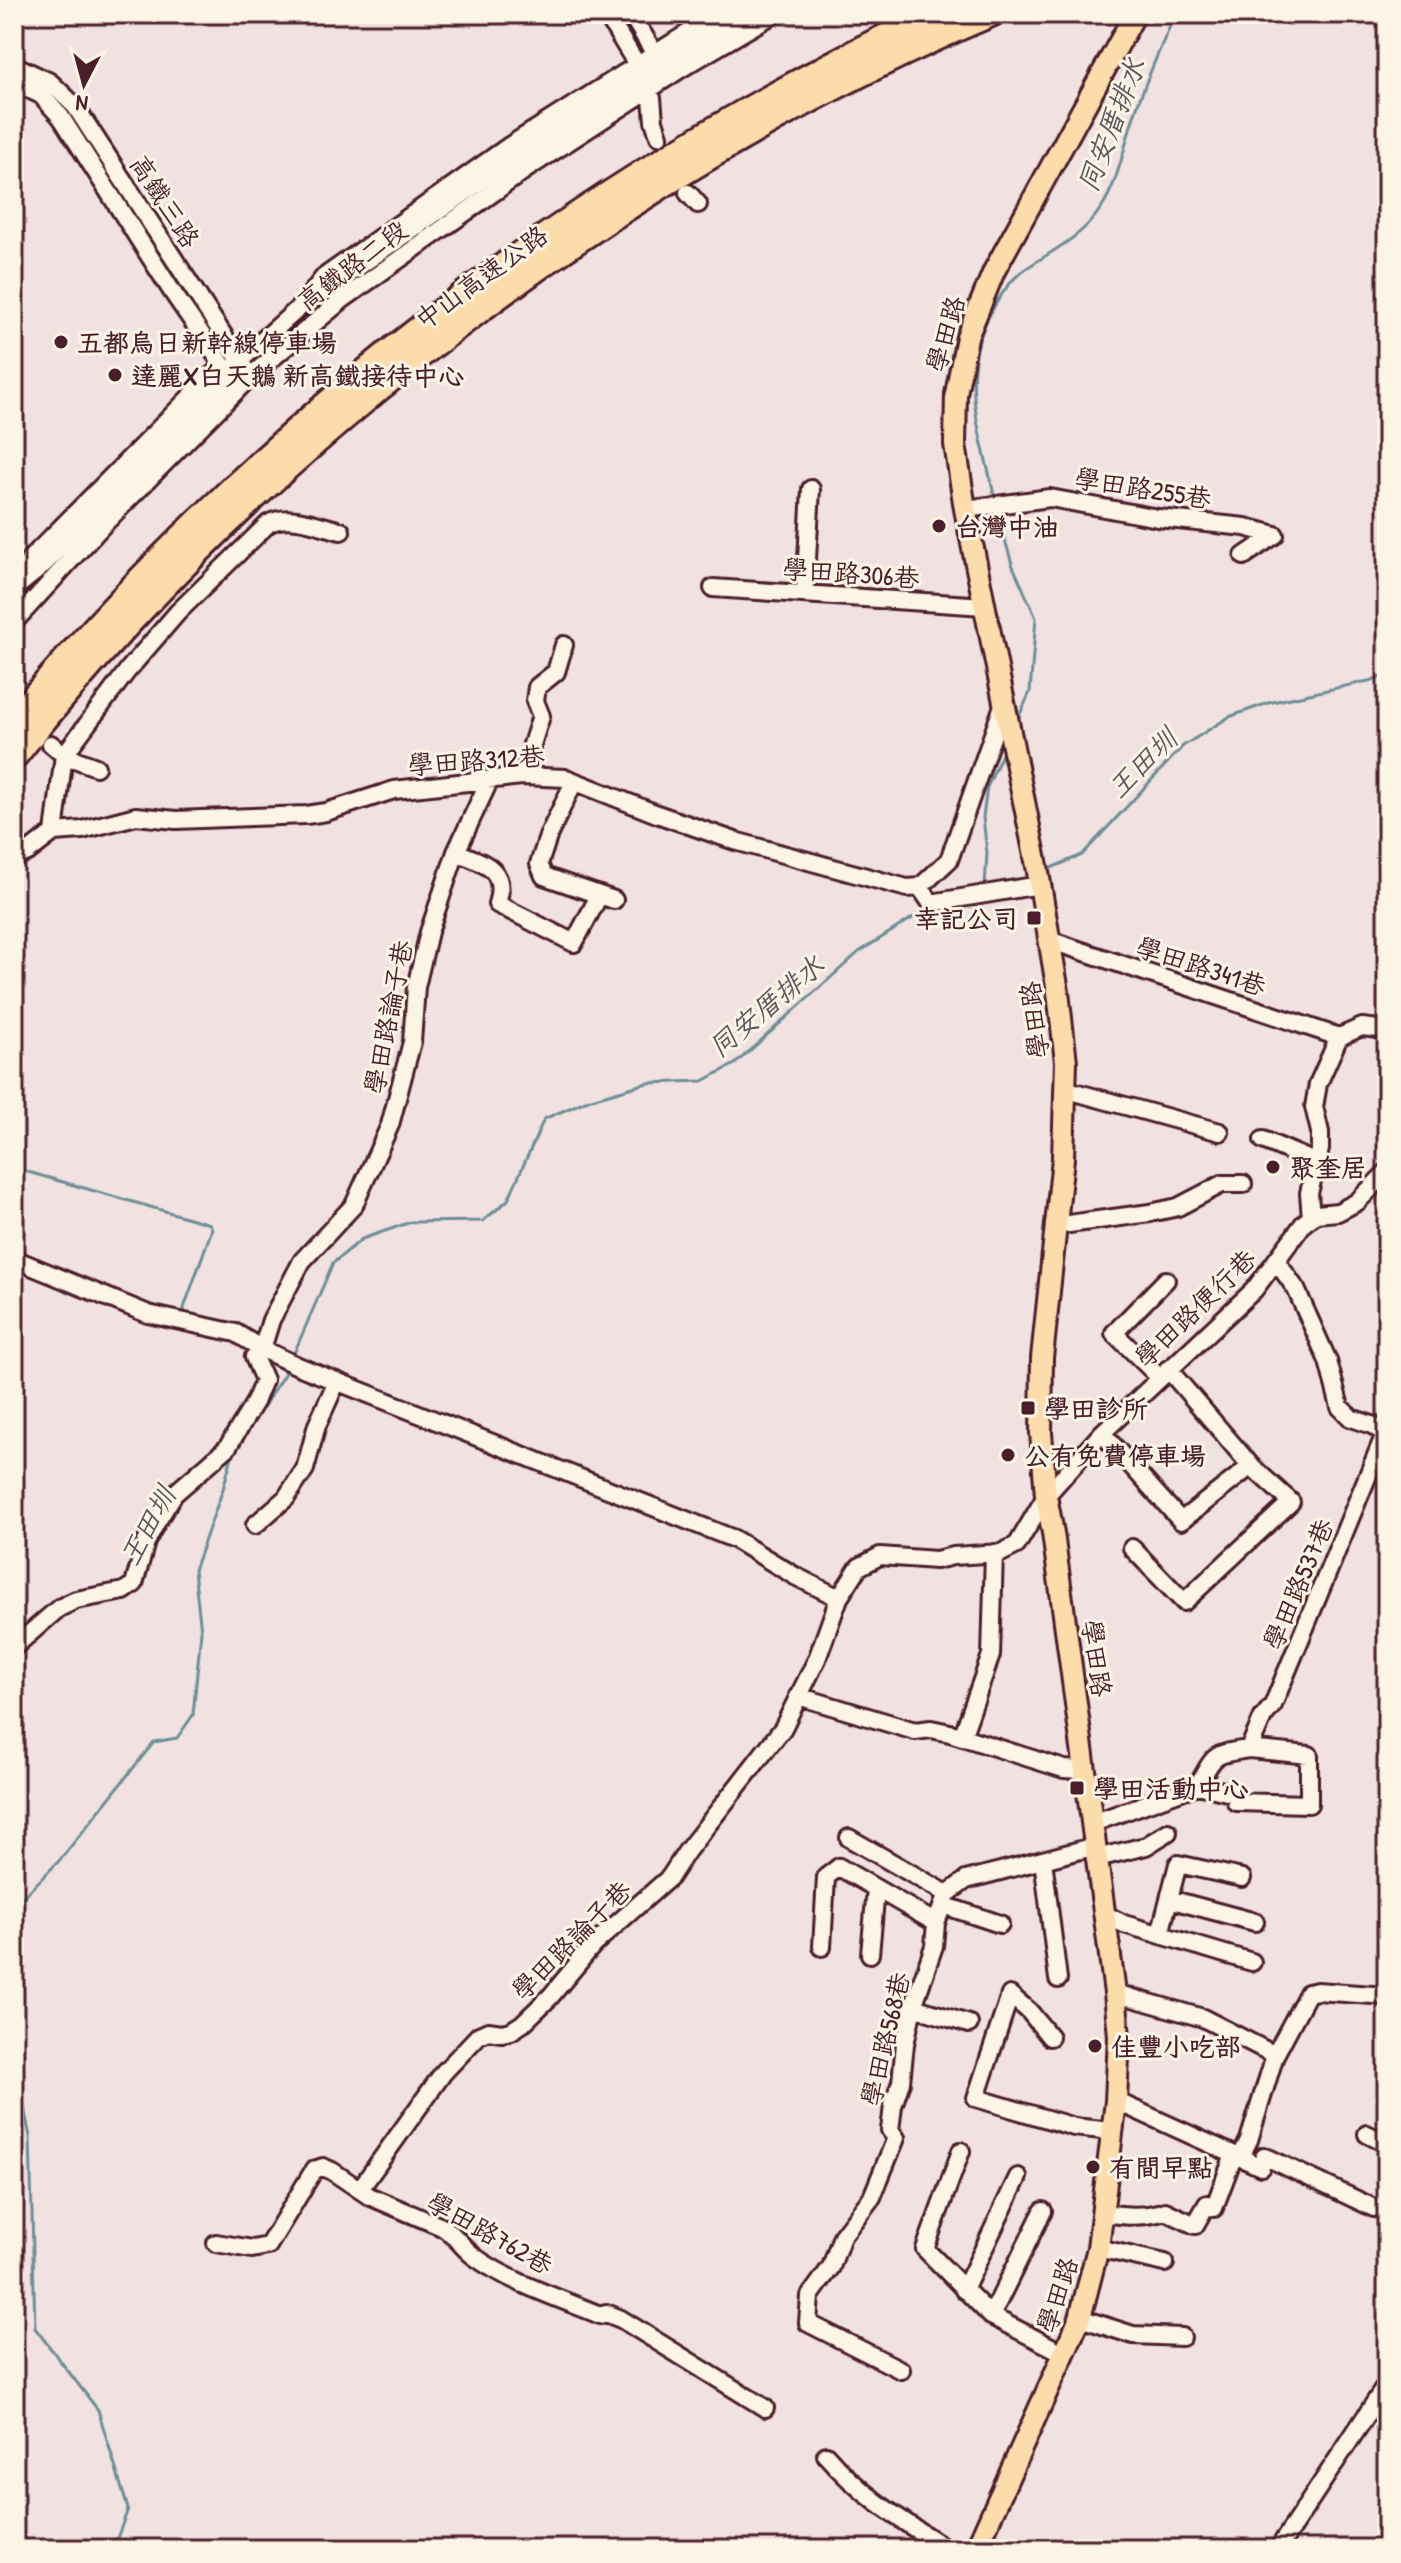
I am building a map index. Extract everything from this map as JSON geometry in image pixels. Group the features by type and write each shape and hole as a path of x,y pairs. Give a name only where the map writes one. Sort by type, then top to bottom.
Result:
{"highway":[{"name":"中山高速公路","path":"14,720 107,613 225,495 337,393 432,317 523,250 709,130 799,79 932,14"},
{"name":"中山高速公路","path":"14,757 124,629 241,512 352,411 446,336 537,269 720,151 837,87 991,14"}],"main road":[{"name":"學田路","path":"976,2549 1080,2318 1104,2213 1116,2101 1119,2036 1093,1823 1046,1496 1041,1433 1042,1358 1063,1158 1066,1062 1040,885 985,606 972,508 955,444 956,394 962,352 994,271 1135,14"}],"street":[{"path":"606,14 648,84 659,136"},
{"path":"631,14 664,69"},
{"name":"高鐵路二段","path":"14,622 101,527 342,300 648,84 718,14"},
{"name":"高鐵路二段","path":"16,586 30,559 72,514 212,375 226,373 300,307 324,277 509,146 648,84 664,69 742,14"},
{"name":"高鐵路二段","path":"664,69 774,14"},
{"name":"高鐵三路","path":"14,65 50,82 75,106 239,361 249,385"},
{"name":"高鐵三路","path":"14,82 41,95 61,117 226,373 249,385"},
{"path":"805,594 811,489"},
{"name":"學田路255巷","path":"972,508 1050,498 1158,518 1245,527 1275,535 1244,556"},
{"path":"14,858 28,852 54,832 58,749 178,612 276,519 341,531"},
{"name":"學田路306巷","path":"713,588 985,606"},
{"path":"522,776 541,716 535,701 537,687 556,672 564,645"},
{"path":"920,887 949,860 1005,702"},
{"path":"58,749 96,767"},
{"name":"學田路312巷","path":"54,832 82,830 136,816 176,820 306,815 326,812 394,790 522,776 566,778 735,841 907,888 920,887 931,903 1040,885"},
{"name":"學田路論子巷","path":"14,1647 67,1604 124,1591 134,1584 146,1542 174,1494 227,1448 255,1402 264,1380 254,1357 262,1349 271,1320 286,1289 302,1261 354,1205 390,1125 412,1042 416,987 429,932 456,852 490,779"},
{"path":"456,852 485,864 500,879 501,891 497,904 574,943 606,898 544,876 539,864 549,834 574,782"},
{"name":"學田路341巷","path":"1049,940 1339,1037"},
{"path":"1311,1218 1309,1193 1320,1149 1320,1132 1314,1107 1318,1084 1339,1037 1362,1027 1387,1030"},
{"path":"1064,1089 1220,1132"},
{"path":"1263,1140 1315,1162"},
{"path":"1311,1218 1316,1214 1338,1212 1357,1202 1385,1177"},
{"path":"1054,1226 1178,1207 1222,1184 1243,1184"},
{"name":"學田路便行巷","path":"1046,1496 1102,1433 1254,1290 1311,1218"},
{"path":"14,1259 148,1314 236,1333 262,1349 337,1381 734,1539 839,1598"},
{"path":"1277,1262 1296,1289 1328,1361 1340,1407 1351,1418 1372,1425 1385,1434"},
{"path":"1132,1548 1184,1602 1291,1502 1251,1466 1164,1373 1114,1333 1166,1280"},
{"path":"255,1525 286,1498 305,1469 317,1425 337,1381"},
{"path":"1102,1433 1181,1521 1251,1466"},
{"name":"學田路537巷","path":"1249,1749 1263,1717 1273,1705 1385,1434"},
{"name":"學田路論子巷","path":"360,2189 443,2073 479,2035 488,2031 511,2031 522,2024 550,1997 594,1944 670,1877 783,1728 817,1659 839,1598 859,1567 880,1556 936,1560 1001,1553 1017,1545 1046,1496"},
{"path":"962,1737 991,1655 994,1553"},
{"path":"798,1696 915,1731 931,1729 1064,1769 1085,1770"},
{"path":"1093,1823 1198,1785 1235,1794 1236,1802 1309,1804 1309,1755 1249,1749 1220,1753 1212,1760 1198,1785"},
{"path":"945,1899 966,1880 1043,1860 1146,1846 1168,1832"},
{"path":"849,1838 945,1899 1000,1924"},
{"path":"1043,1860 1058,1979"},
{"path":"1160,1934 1178,1864 1242,1878"},
{"path":"822,1947 826,1877 839,1867 936,1923"},
{"path":"870,1954 876,1889"},
{"name":"學田路568巷","path":"901,2370 808,2323 808,2316 810,2296 831,2267 842,2236 872,2197 896,2138 890,2130 893,2106 901,2082 905,2044 945,1899"},
{"path":"1169,1899 1255,1922"},
{"path":"1104,1914 1124,1924 1252,1962"},
{"path":"1115,1993 1203,2018 1275,2055"},
{"path":"1104,2213 1131,2216 1165,2211 1195,2225 1207,2204 1214,2208 1237,2156 1249,2140 1275,2055 1308,1993 1387,1996"},
{"path":"1050,2037 1029,2011 1010,1995 976,2098 1074,2127 1112,2131"},
{"path":"913,2007 969,2024"},
{"path":"1116,2101 1261,2167 1264,2156 1374,2208"},
{"path":"1367,2134 1387,2144"},
{"path":"961,2151 925,2249 991,2316 1065,2354"},
{"name":"學田路762巷","path":"216,2243 252,2249 268,2246 314,2170 323,2167 403,2212 452,2233 475,2257 501,2272 600,2315 606,2313 621,2319 765,2408"},
{"path":"964,2290 1018,2177"},
{"path":"991,2316 1043,2211"},
{"path":"1098,2248 1165,2263"},
{"path":"1080,2318 1116,2332 1182,2337"},
{"path":"1278,2549 1387,2384"},
{"path":"826,2455 846,2479 873,2502 947,2549"}],"waterway":[{"name":"同安厝排水","path":"995,500 975,408 973,385 980,339 992,310 1011,282 1084,229 1101,208 1112,186 1138,103 1175,14"},
{"name":"同安厝排水","path":"997,512 1012,564 1036,618 1030,692 1017,721"},
{"name":"王田圳","path":"1044,871 1082,855 1183,746 1229,717 1268,703 1373,680 1387,674"},
{"name":"同安厝排水","path":"985,886 987,853 983,817 987,787 1004,750"},
{"name":"同安厝排水","path":"292,1358 333,1263 362,1239 411,1222 483,1221 508,1200 544,1119 588,1100 647,1083 703,1081 735,1064 859,952 928,908"},
{"path":"14,1168 210,1224 212,1229 184,1315"},
{"path":"269,1361 286,1372"},
{"name":"同安厝排水","path":"14,1915 22,1898 60,1860 154,1742 177,1738 193,1715 201,1631 194,1570 232,1456 288,1368"},
{"name":"同安厝排水","path":"14,2058 30,2137 35,2328 98,2410 128,2509 113,2549"}],"place":[{"name":"五都烏日新幹線停車場","path":"61,342"},
{"name":"達麗X白天鵝 新高鐵接待中心","path":"115,375"},
{"name":"台灣中油","path":"939,526"},
{"name":"幸記公司","path":"1034,918"},
{"name":"聚奎居","path":"1273,1167"},
{"name":"學田診所","path":"1028,1408"},
{"name":"公有免費停車場","path":"1008,1455"},
{"name":"學田活動中心","path":"1077,1788"},
{"name":"佳豐小吃部","path":"1095,2046"},
{"name":"有間早點","path":"1093,2167"}]}
